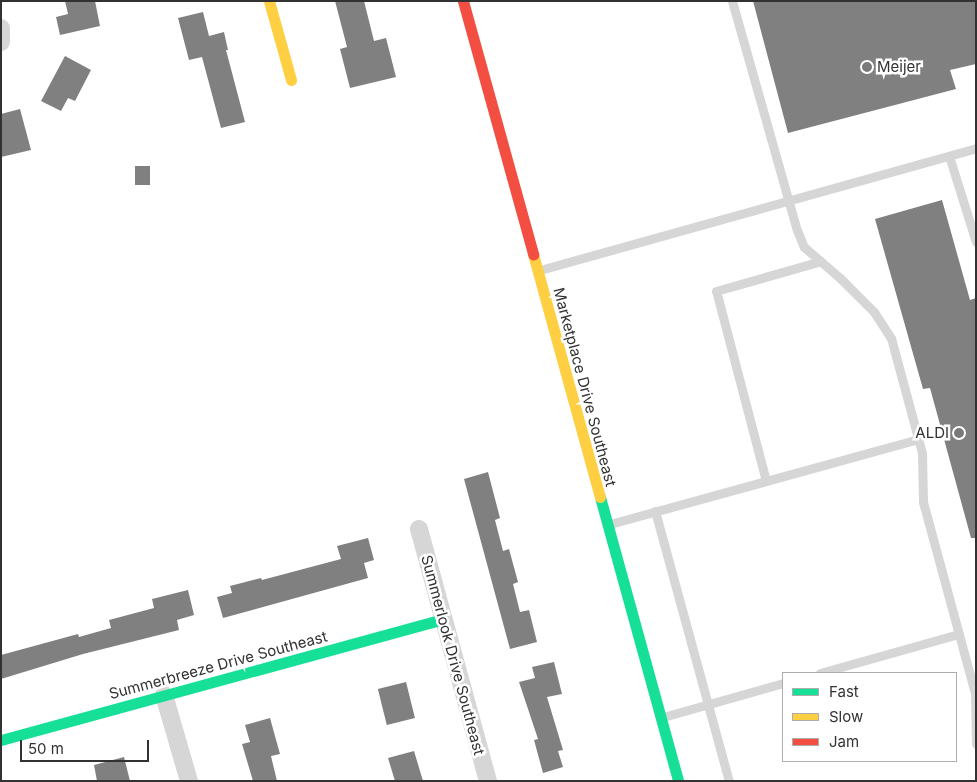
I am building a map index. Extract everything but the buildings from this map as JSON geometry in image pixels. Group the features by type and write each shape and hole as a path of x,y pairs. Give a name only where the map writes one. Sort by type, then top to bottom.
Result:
{"street":[{"path":"269,1 291,80"},
{"name":"Marketplace Drive Southeast","path":"463,1 678,781"},
{"path":"1,28 1,42"},
{"name":"Summerlook Drive Southeast","path":"418,529 488,781"},
{"name":"Summerbreeze Drive Southeast","path":"1,740 443,619"},
{"path":"164,695 188,781"}],"lane":[{"path":"732,1 789,202 804,247 874,312 891,338 922,453 923,502 974,693 976,744"},
{"path":"537,271 789,202 976,148"},
{"path":"949,156 976,242"},
{"path":"766,481 716,290 820,261"},
{"path":"607,524 918,439"},
{"path":"655,511 729,781"},
{"path":"824,672 959,634"},
{"path":"660,718 782,684"}],"traffic: fast":[{"path":"600,497 678,781"},
{"path":"1,740 443,619"}],"traffic: slow":[{"path":"269,1 291,80"},
{"path":"533,254 600,497"}],"traffic: jam":[{"path":"463,1 533,254"}],"place":[{"name":"Meijer","path":"867,67"},
{"name":"ALDI","path":"959,433"}]}
